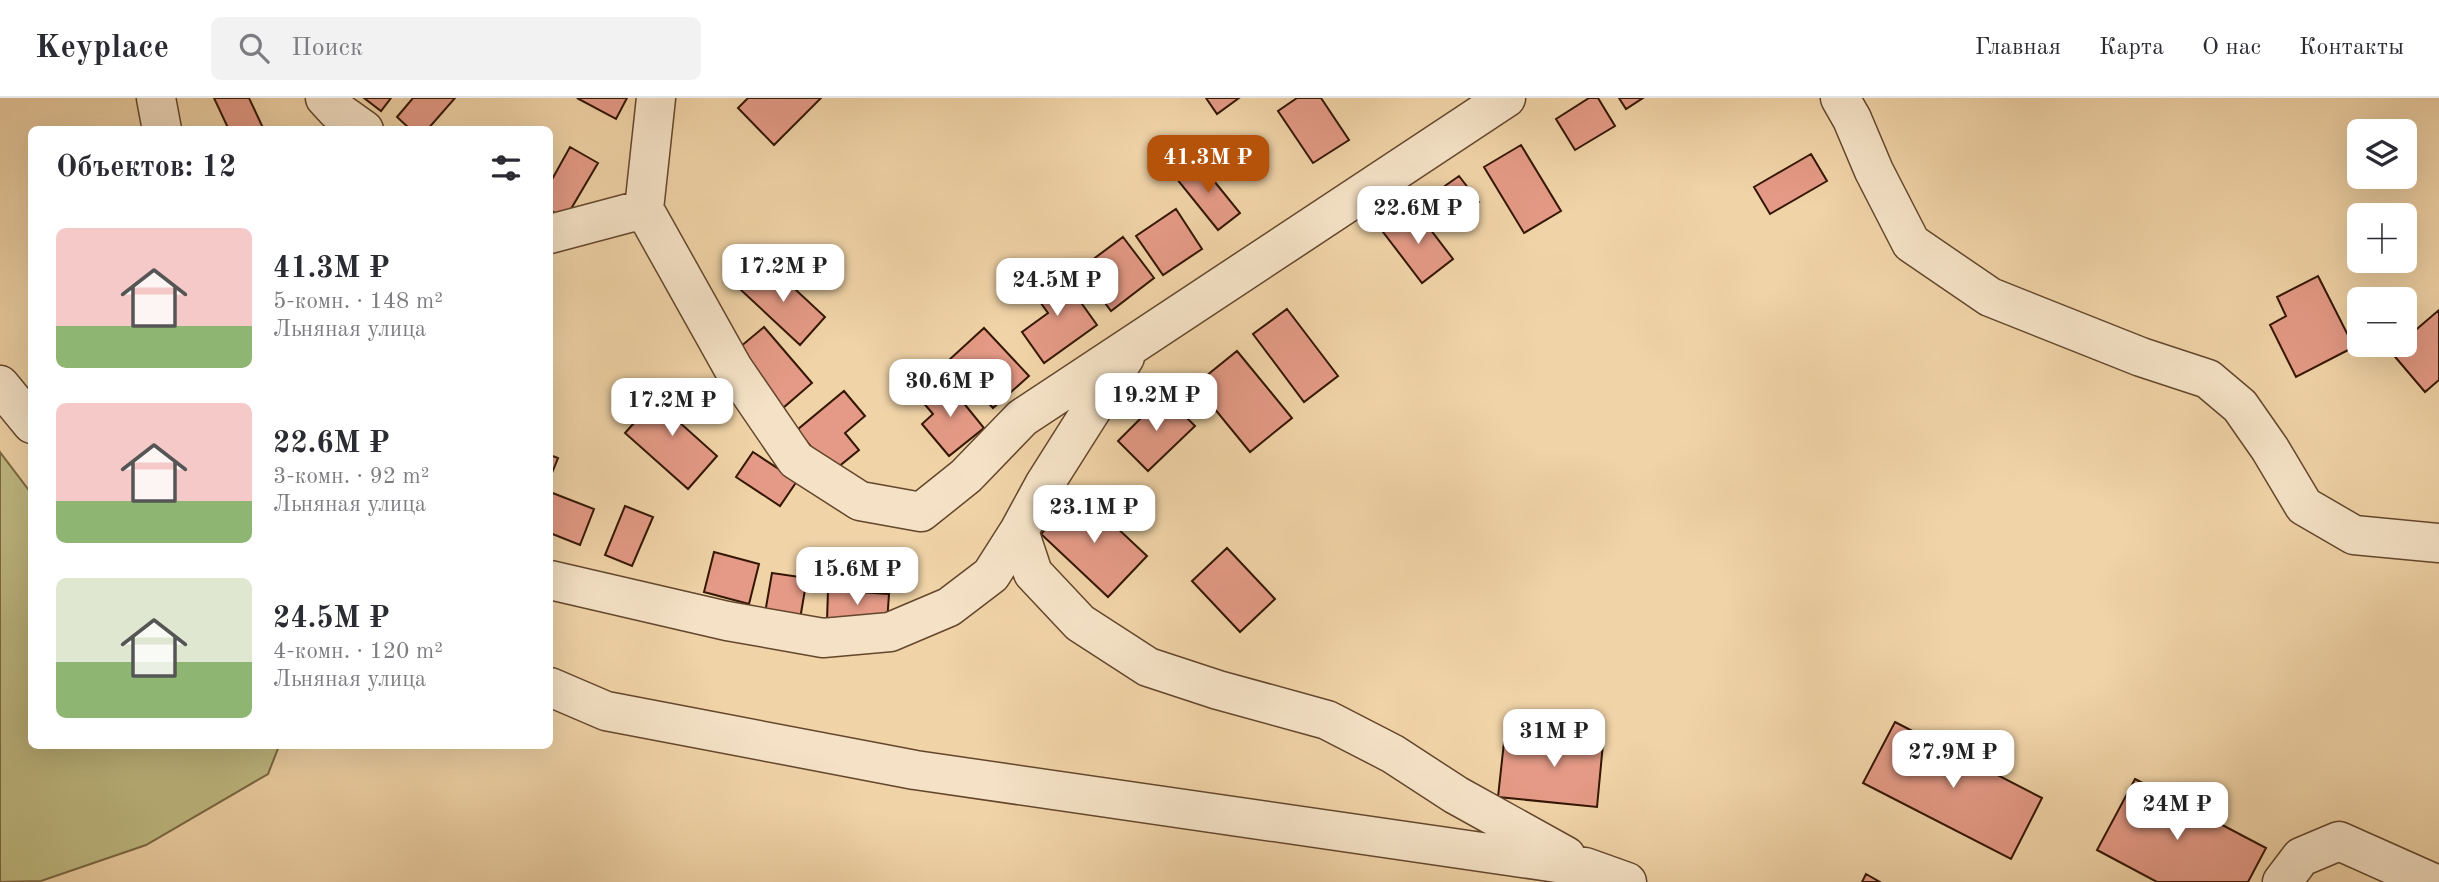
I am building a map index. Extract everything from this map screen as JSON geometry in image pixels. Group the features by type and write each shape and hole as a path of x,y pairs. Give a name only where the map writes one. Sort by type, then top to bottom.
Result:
{"street":[{"path":"156,98 161,126"},
{"path":"325,98 335,110 358,126"},
{"path":"656,98 645,209 733,368 796,460 860,501 921,512 966,476 1022,418 1506,98"},
{"path":"1840,98 1911,243 1990,298 2141,357 2208,379 2239,406 2270,449 2304,506 2354,535 2439,543"},
{"path":"553,233 645,209"},
{"path":"553,581 727,621 823,638 890,632 949,607 991,575 1044,485 1134,343"},
{"path":"0,385 28,419"},
{"path":"1019,531 1033,573 1080,622 1148,667 1218,690 1328,720 1393,754 1456,795 1585,867 1627,882"},
{"path":"553,688 606,710 915,770 1585,867"},
{"path":"2281,882 2301,857 2339,841 2431,882"}],"shaded area":[{"path":"0,452 28,489 28,749 278,749 268,774 146,845 41,881 0,882"}],"building":[{"path":"214,98 249,98 262,126 227,126"},
{"path":"364,98 391,98 381,111"},
{"path":"413,98 455,98 430,126 407,126 397,117"},
{"path":"577,98 627,98 616,119"},
{"path":"748,98 821,98 774,145 738,108"},
{"path":"1206,98 1239,98 1217,114"},
{"path":"1297,98 1321,98 1349,140 1313,163 1278,111"},
{"path":"1589,98 1598,98 1615,126 1575,150 1556,119"},
{"path":"1619,98 1643,98 1626,109"},
{"path":"1521,145 1561,211 1524,233 1484,167"},
{"path":"570,147 598,163 565,219 553,212 553,178"},
{"path":"1811,154 1827,181 1770,214 1754,187"},
{"path":"1197,160 1240,213 1218,230 1176,178"},
{"path":"1459,176 1479,202 1445,227 1425,200"},
{"path":"1414,208 1453,259 1422,283 1383,232"},
{"path":"1176,209 1202,249 1163,275 1136,236"},
{"path":"1123,237 1154,278 1111,311 1080,269"},
{"path":"767,263 825,317 800,345 741,290"},
{"path":"1057,269 1097,325 1044,363 1022,332 1048,313 1030,288"},
{"path":"2318,276 2347,333 2347,351 2296,377 2270,325 2286,316 2277,297"},
{"path":"1287,309 1338,376 1304,402 1253,334"},
{"path":"2439,310 2439,380 2425,392 2395,357 2417,357 2417,329"},
{"path":"764,327 812,383 783,408 734,352"},
{"path":"984,328 1029,376 993,408 949,360"},
{"path":"1237,351 1292,418 1250,452 1195,385"},
{"path":"945,380 984,428 949,456 922,424 933,414 921,400"},
{"path":"669,384 693,406 679,422 717,456 688,489 625,433"},
{"path":"844,391 865,416 845,433 859,450 832,472 797,430"},
{"path":"1164,395 1195,426 1148,471 1118,441"},
{"path":"753,452 797,481 780,506 736,477"},
{"path":"553,456 558,458 553,470"},
{"path":"553,493 594,509 580,545 553,534"},
{"path":"1080,493 1147,556 1108,597 1041,534"},
{"path":"625,506 653,517 632,566 605,555"},
{"path":"1227,548 1275,599 1240,632 1192,581"},
{"path":"714,552 759,564 749,604 704,592"},
{"path":"772,573 807,578 800,619 765,613"},
{"path":"828,590 889,594 887,623 827,621"},
{"path":"1895,722 2042,798 2011,859 1863,783"},
{"path":"1549,728 1604,733 1597,807 1498,797 1504,742 1547,747"},
{"path":"2135,779 2266,848 2248,882 2157,882 2097,850"},
{"path":"1866,874 1880,882 1862,882"}]}
